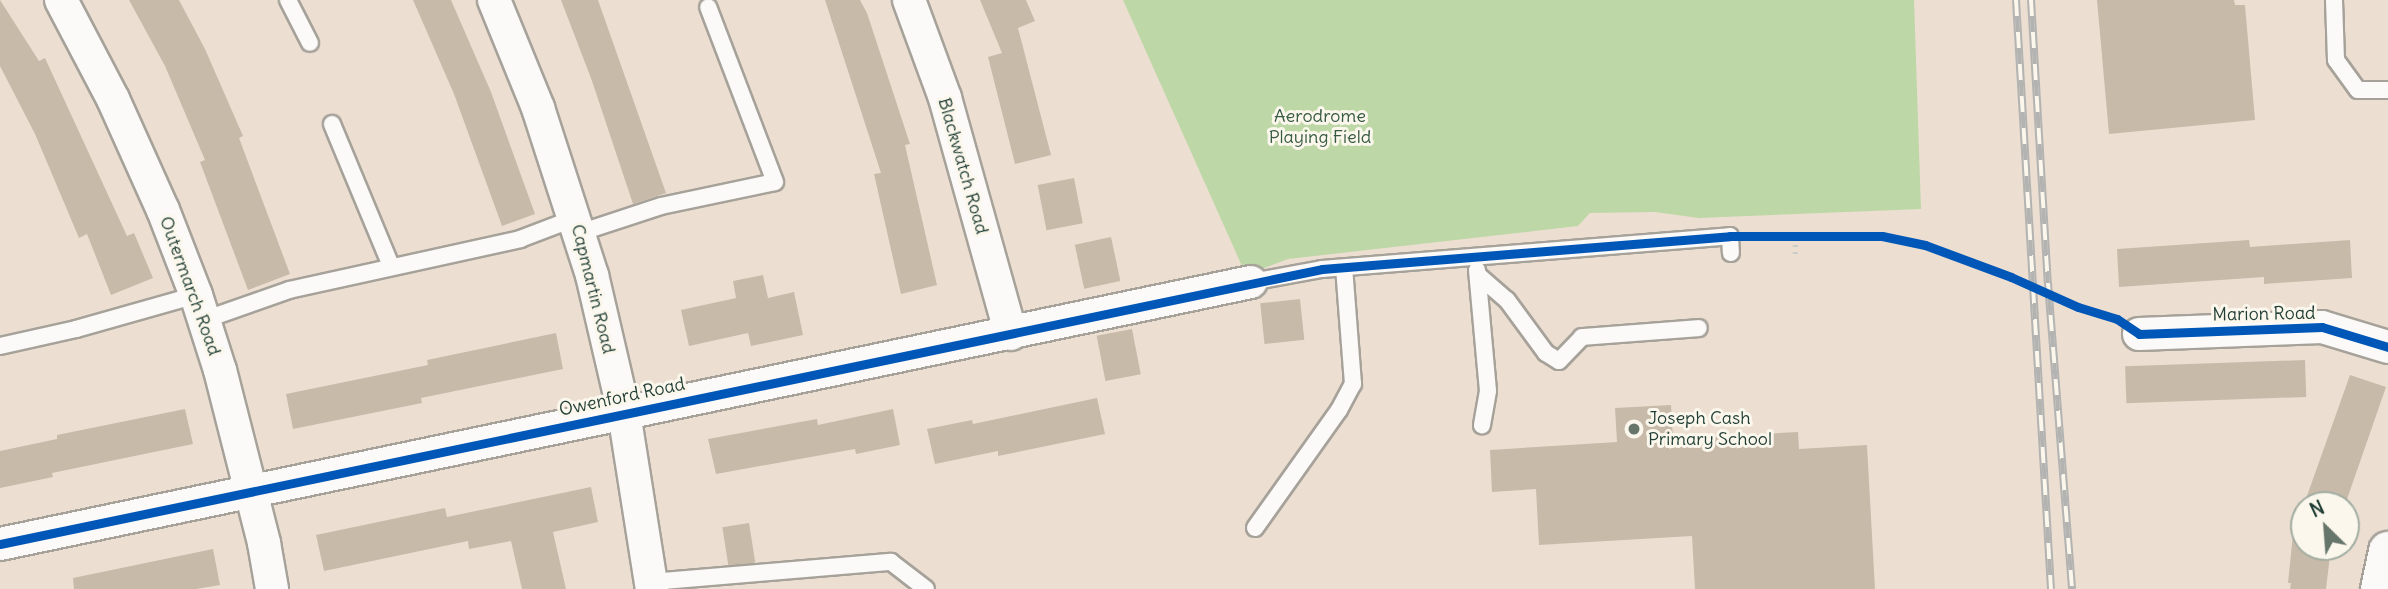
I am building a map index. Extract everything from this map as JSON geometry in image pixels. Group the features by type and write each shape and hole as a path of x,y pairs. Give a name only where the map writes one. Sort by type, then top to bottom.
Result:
{"street":[{"name":"Outermarch Road","path":"61,0 113,99 163,210 200,308 220,370 251,491 272,589"},
{"name":"Capmartin Road","path":"494,0 538,108 577,226 624,413 652,586"},
{"name":"Blackwatch Road","path":"909,0 945,98 1011,334"},
{"name":"Owenford Road","path":"0,544 1251,282"},
{"name":"Marion Road","path":"2139,334 2322,327 2388,347"},
{"path":"2380,589 2388,551"}],"lane":[{"path":"288,0 310,43"},
{"path":"2334,0 2336,60 2358,90 2388,90"},
{"path":"0,345 289,290 775,182 708,7"},
{"path":"332,124 391,266"},
{"path":"1251,282 1344,268 1730,236 1731,253"},
{"path":"1475,257 1488,391 1482,425"},
{"path":"1255,527 1339,410 1353,384 1344,268"},
{"path":"1478,275 1507,300 1546,353 1559,361 1582,337 1699,328"},
{"path":"652,586 891,562 926,589"}],"path":[{"path":"1795,235 1795,254"},
{"path":"1782,236 1807,235"}],"green space":[{"name":"Aerodrome Playing Field","path":"1123,0 1914,0 1921,209 1699,218 1655,212 1590,213 1578,226 1288,259 1246,275"}],"building":[{"path":"0,0 39,61 45,58 127,236 134,233 153,278 111,295 87,234 79,238 35,134 0,66"},
{"path":"129,0 179,0 205,49 243,136 239,138 290,274 248,290 200,162 205,160 165,66"},
{"path":"413,0 451,0 491,92 535,214 502,226 454,94"},
{"path":"561,0 598,0 666,193 633,204 592,81"},
{"path":"825,0 860,0 867,13 910,144 905,145 937,285 901,294 874,174 881,173"},
{"path":"980,0 1026,0 1035,21 1018,28 1051,155 1015,164 988,57 1002,53"},
{"path":"2097,0 2234,0 2235,5 2245,5 2255,120 2109,134"},
{"path":"1074,178 1083,223 1046,230 1038,185"},
{"path":"1111,237 1120,281 1084,289 1075,245"},
{"path":"2249,240 2250,247 2350,240 2352,278 2264,284 2264,277 2119,287 2117,249"},
{"path":"763,275 768,298 794,292 803,335 751,346 748,333 689,346 681,310 736,298 733,281"},
{"path":"1300,299 1304,340 1265,344 1260,303"},
{"path":"1132,329 1141,374 1105,381 1097,336"},
{"path":"556,333 563,369 421,398 422,403 293,429 286,394 428,365 427,360"},
{"path":"2305,360 2306,397 2126,403 2125,366"},
{"path":"2350,375 2386,387 2350,491 2309,491"},
{"path":"1097,398 1105,434 998,456 998,451 935,464 927,429 972,420 973,424"},
{"path":"1671,405 1673,439 1798,432 1799,449 1867,445 1875,589 1695,589 1692,536 1539,545 1536,489 1492,492 1490,450 1617,442 1615,408"},
{"path":"185,409 193,444 52,473 53,477 0,488 0,451 57,439 57,435"},
{"path":"893,409 900,445 856,454 855,449 716,474 708,439 817,419 818,425"},
{"path":"591,487 598,522 553,532 566,589 522,589 511,541 469,549 468,541 324,571 316,535 445,508 447,517"},
{"path":"749,523 755,563 729,567 722,527"},
{"path":"213,549 220,585 196,589 74,589 73,578"},
{"path":"2290,561 2329,561 2326,589 2290,589 2291,583 2288,583"}],"railway":[{"path":"2016,0 2051,589"},
{"path":"2031,0 2048,283 2072,589"}],"cycle path":[{"path":"0,544 1322,269 1730,236 1882,236 1925,245 2011,277 2078,307 2117,319 2139,334 2322,327 2388,347"}],"place":[{"name":"Joseph Cash Primary School","path":"1634,429"}]}
